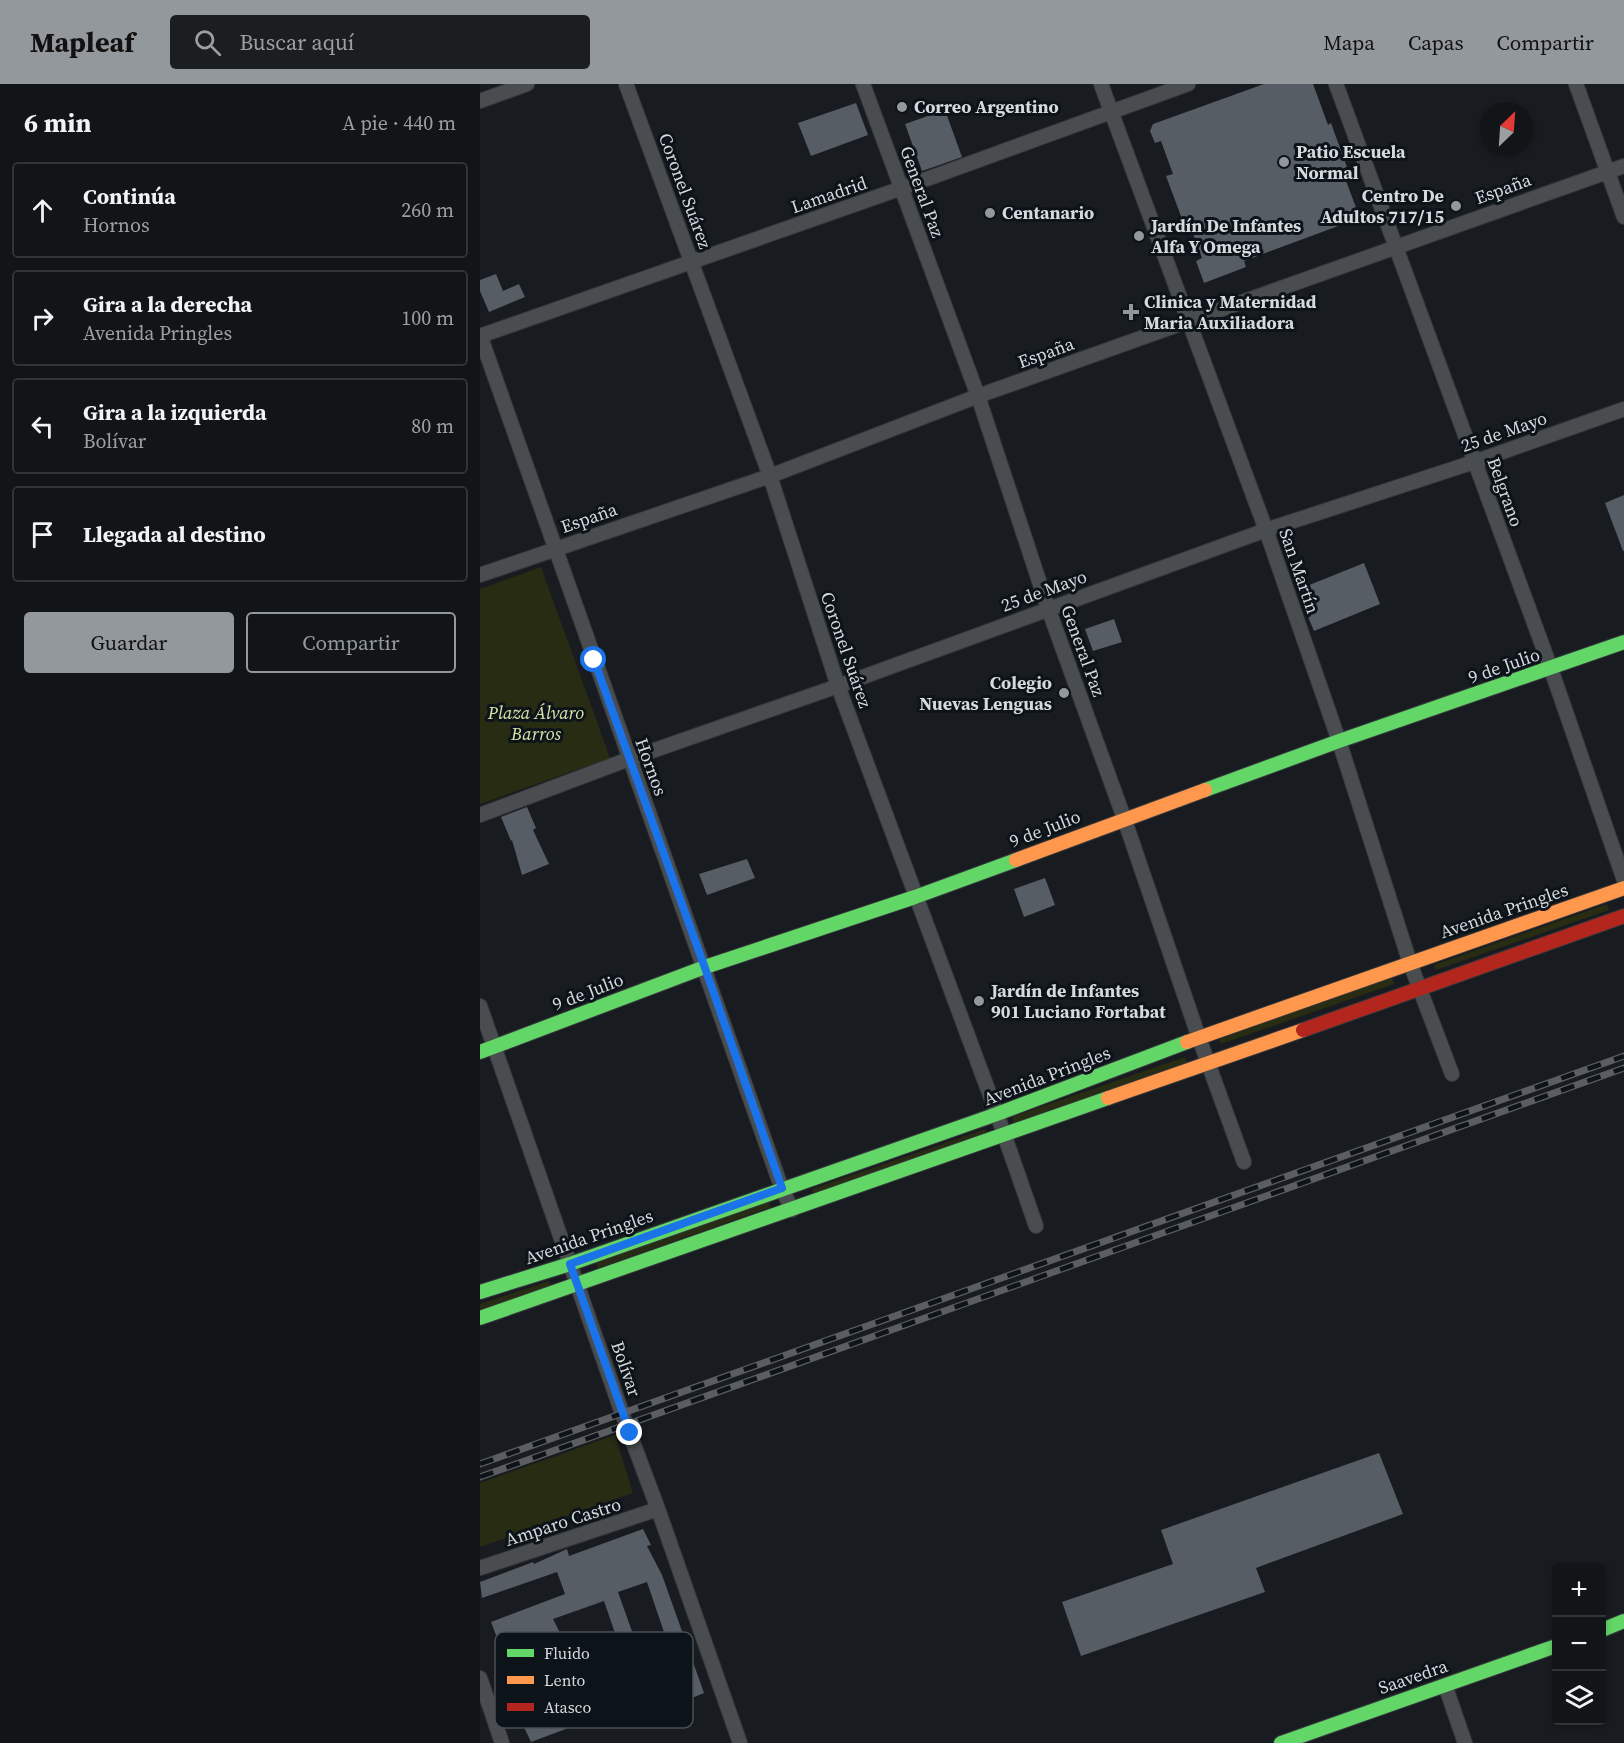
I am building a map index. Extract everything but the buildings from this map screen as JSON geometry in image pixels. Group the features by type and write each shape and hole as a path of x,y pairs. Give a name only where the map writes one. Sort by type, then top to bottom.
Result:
{"main road":[{"name":"9 de Julio","path":"480,1052 705,968 915,897 1124,818 1624,642"},
{"name":"Avenida Pringles","path":"480,1292 570,1264 997,1114 1199,1038 1624,888"},
{"path":"480,1318 1624,916"},
{"path":"1606,1628 1624,1621"},
{"name":"Saavedra","path":"1281,1743 1552,1648"}],"street":[{"path":"480,101 527,84"},
{"name":"Coronel Suárez","path":"626,84 770,476 838,686 1005,1135 1036,1226"},
{"name":"General Paz","path":"863,84 978,396 1048,608 1244,1162"},
{"name":"San Martín","path":"1101,84 1266,531 1339,741 1410,963 1452,1074"},
{"name":"Lamadrid","path":"480,336 902,188 1188,84"},
{"name":"Belgrano","path":"1336,84 1551,669 1624,880"},
{"path":"1576,84 1624,217"},
{"name":"España","path":"480,575 770,476 978,396 1624,166"},
{"name":"Hornos","path":"480,336 782,1188 792,1210"},
{"name":"25 de Mayo","path":"480,815 1048,608 1624,409"},
{"name":"Bolívar","path":"480,1006 740,1743"},
{"name":"Amparo Castro","path":"480,1568 658,1509"},
{"path":"480,1678 495,1722"},
{"path":"1445,1685 1465,1743"},
{"path":"497,1728 502,1743"}],"green space":[{"name":"Plaza Álvaro Barros","path":"541,567 610,758 480,804 480,589"},
{"path":"1607,904 1609,910 1436,970 1434,965"},
{"path":"1392,978 1394,984 1221,1044 1219,1039"},
{"path":"1185,1057 1187,1062 1013,1123 1012,1117"},
{"path":"985,1129 987,1134 814,1195 812,1189"},
{"path":"769,1202 771,1207 598,1268 596,1263"},
{"path":"549,1281 551,1286 480,1310 480,1304"},
{"path":"615,1435 633,1493 480,1547 480,1483"}],"railway":[{"path":"480,1464 1624,1056"},
{"path":"480,1477 1624,1068"}],"traffic: fast":[{"path":"1205,790 1624,642"},
{"path":"480,1052 705,967 915,897 1016,860"},
{"path":"480,1292 570,1264 997,1114 1187,1042"},
{"path":"480,1318 1108,1098"},
{"path":"1606,1628 1624,1621"},
{"path":"1281,1743 1552,1647"}],"traffic: slow":[{"path":"1016,860 1205,790"},
{"path":"1187,1042 1624,888"},
{"path":"1108,1098 1303,1030"}],"traffic: jam":[{"path":"1303,1030 1624,916"}],"place":[{"name":"Correo Argentino","path":"902,107"},
{"name":"Patio Escuela Normal","path":"1284,162"},
{"name":"Centro De Adultos 717/15","path":"1456,206"},
{"name":"Centanario","path":"990,213"},
{"name":"Jardín De Infantes Alfa Y Omega","path":"1139,236"},
{"name":"Clinica y Maternidad Maria Auxiliadora","path":"1131,312"},
{"name":"Colegio Nuevas Lenguas","path":"1064,693"},
{"name":"Jardín de Infantes 901 Luciano Fortabat","path":"979,1001"}],"route":[{"path":"594,660 782,1188 570,1264 630,1433"}]}
